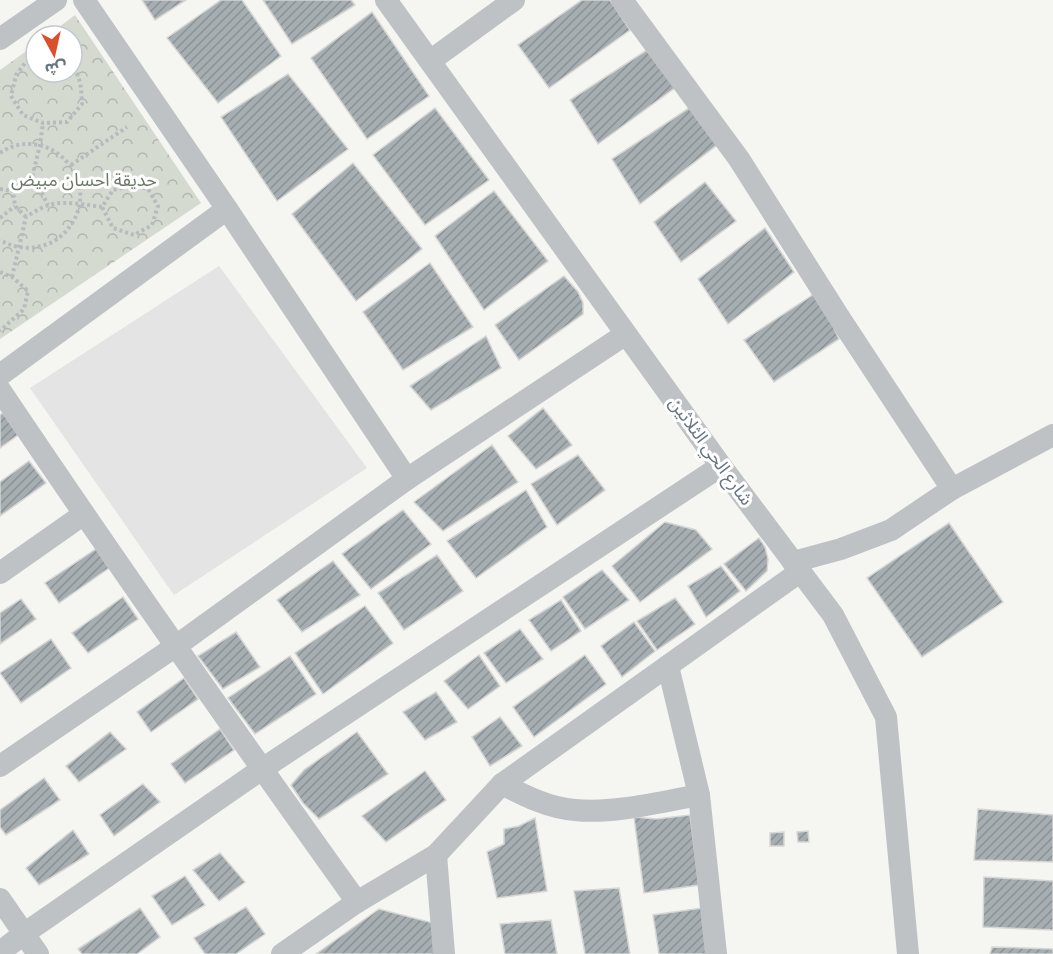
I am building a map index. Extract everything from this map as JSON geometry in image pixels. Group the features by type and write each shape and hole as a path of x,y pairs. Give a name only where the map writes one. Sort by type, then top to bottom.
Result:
{"street":[{"path":"0,39 56,0"},
{"path":"84,0 227,208 407,478"},
{"name":"شارع الحي الثلاثين","path":"386,0 721,466 833,615 886,717 908,954"},
{"path":"430,61 514,0"},
{"path":"622,0 739,159 952,489"},
{"path":"0,375 227,208"},
{"path":"0,766 176,646 407,478 626,334"},
{"path":"0,390 176,646 357,902"},
{"path":"282,954 357,902 436,855 502,784 668,666 797,567 891,530 952,489 1053,435"},
{"path":"0,952 262,769 721,466"},
{"path":"0,573 84,514"},
{"path":"668,666 699,795 716,954"},
{"path":"502,784 536,801 575,810 615,809 699,795"},
{"path":"436,855 444,954"},
{"path":"0,899 39,954"}],"path":[{"path":"24,64 16,75 11,96 22,114 43,123 67,122 82,104 80,84"},
{"path":"31,182 43,123"},
{"path":"70,165 127,127"},
{"path":"0,153 7,148 24,144 40,145 52,149 70,165 81,190 80,204 75,219 65,233 51,243 35,248 18,248 0,240"},
{"path":"0,189 13,190 31,182"},
{"path":"31,182 40,190 48,205"},
{"path":"134,185 148,189 158,206 152,225 134,235 113,228 102,207 113,190 134,185"},
{"path":"13,190 15,206 26,217"},
{"path":"12,277 26,217 54,204 102,207"},
{"path":"0,218 15,206"},
{"path":"0,272 12,277 28,291 24,309 0,331"}],"shaded area":[{"path":"219,266 367,468 174,595 30,388"}],"green space":[{"name":"حديقة احسان مبيض","path":"75,15 81,24 63,24"},
{"name":"حديقة احسان مبيض","path":"84,28 201,203 0,339 0,70 24,53 24,84 84,84"}],"building":[{"path":"142,0 186,0 155,20"},
{"path":"221,0 242,0 281,56 218,103 167,38"},
{"path":"263,0 351,0 355,5 292,44"},
{"path":"582,0 610,0 630,30 549,88 518,45"},
{"path":"372,12 429,96 367,139 311,58"},
{"path":"647,50 676,87 598,144 570,100"},
{"path":"288,74 348,149 277,201 221,117"},
{"path":"435,108 489,180 425,225 373,155"},
{"path":"689,108 717,145 640,204 612,159"},
{"path":"353,163 422,249 356,301 292,214"},
{"path":"705,182 736,221 681,262 654,222"},
{"path":"494,191 548,261 484,310 435,236"},
{"path":"765,228 794,272 728,324 698,279"},
{"path":"430,263 473,327 403,370 363,312"},
{"path":"564,276 578,292 583,303 583,314 519,360 495,325"},
{"path":"817,292 839,339 774,382 744,340"},
{"path":"486,336 501,368 431,410 410,386"},
{"path":"543,408 572,445 536,469 508,436"},
{"path":"3,413 18,435 0,448 0,415"},
{"path":"492,445 518,482 443,531 414,502"},
{"path":"578,455 605,490 557,525 531,484"},
{"path":"29,461 46,483 0,516 0,482"},
{"path":"526,490 547,527 476,578 447,541"},
{"path":"403,510 431,544 371,589 342,554"},
{"path":"665,522 696,530 712,549 640,602 612,566"},
{"path":"949,523 1003,602 922,657 867,578"},
{"path":"759,538 765,547 768,559 767,571 746,591 724,564"},
{"path":"96,549 109,568 59,603 45,583"},
{"path":"437,555 463,591 404,630 378,593"},
{"path":"333,561 360,595 302,632 277,600"},
{"path":"721,566 740,591 706,617 688,586"},
{"path":"602,570 629,600 585,629 563,597"},
{"path":"123,597 138,619 88,653 72,633"},
{"path":"675,598 695,624 657,650 637,621"},
{"path":"21,599 36,619 0,644 0,613"},
{"path":"561,600 581,631 551,651 529,620"},
{"path":"365,606 393,643 323,694 295,653"},
{"path":"634,622 655,651 622,677 601,646"},
{"path":"520,629 543,659 506,683 484,653"},
{"path":"236,632 260,667 223,689 198,656"},
{"path":"51,639 71,668 21,703 0,673"},
{"path":"479,655 500,686 468,709 444,681"},
{"path":"585,655 606,684 534,737 513,707"},
{"path":"290,656 316,694 255,734 228,698"},
{"path":"184,678 198,699 151,732 137,712"},
{"path":"436,692 457,722 425,740 403,712"},
{"path":"500,717 522,746 490,766 472,737"},
{"path":"220,729 234,750 185,783 171,764"},
{"path":"110,732 126,749 79,782 66,766"},
{"path":"357,732 388,774 319,819 303,803 291,785 304,770"},
{"path":"425,771 446,800 386,842 362,816"},
{"path":"44,778 60,800 6,835 0,827 0,810"},
{"path":"143,784 160,802 114,836 100,815"},
{"path":"978,809 1053,815 1053,862 974,860"},
{"path":"690,815 699,885 644,893 634,817 656,819"},
{"path":"535,818 547,891 497,898 487,852 504,844 504,829 519,826"},
{"path":"73,830 89,854 39,885 26,868"},
{"path":"808,831 809,842 798,842 797,832"},
{"path":"784,832 784,846 770,846 770,833"},
{"path":"220,853 245,882 219,901 193,870"},
{"path":"185,876 205,905 172,925 152,896"},
{"path":"984,877 1053,881 1053,930 983,927"},
{"path":"619,888 630,954 585,954 574,891"},
{"path":"246,907 265,934 236,954 205,954 194,938"},
{"path":"140,908 160,937 137,954 82,954 78,949"},
{"path":"702,908 707,954 659,954 653,915"},
{"path":"379,909 433,923 436,954 316,954"},
{"path":"551,920 557,954 505,954 500,924"},
{"path":"992,947 1053,949 1053,954 990,954"}]}
